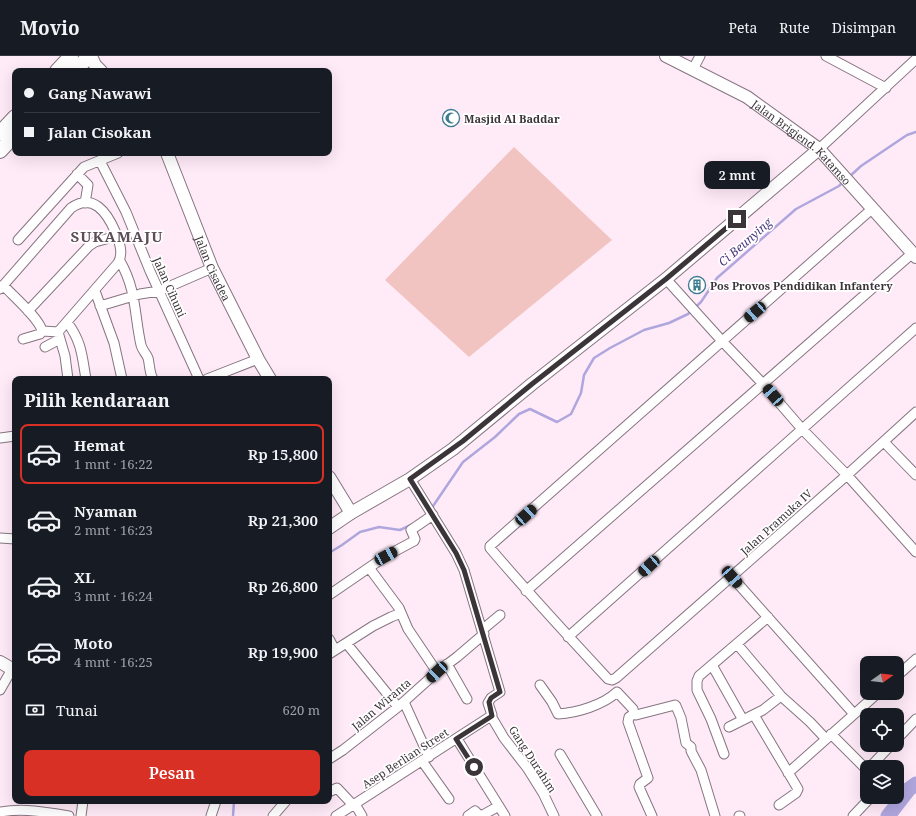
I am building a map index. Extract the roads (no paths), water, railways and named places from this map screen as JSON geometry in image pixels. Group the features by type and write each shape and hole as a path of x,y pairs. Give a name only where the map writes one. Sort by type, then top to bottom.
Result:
{"main road":[{"path":"61,68 71,56"},
{"path":"78,68 90,56"},
{"path":"0,133 12,120"},
{"path":"0,152 12,138"}],"street":[{"path":"90,56 98,68"},
{"path":"693,69 700,56"},
{"path":"827,56 886,88"},
{"name":"Jalan Brigjend. Katamso","path":"670,57 748,97 819,149 873,208 912,257"},
{"path":"332,526 351,513 410,479 453,449 532,384 666,279 819,149 916,59"},
{"path":"18,240 77,174 84,168 111,156"},
{"name":"Jalan Cisadea","path":"168,156 212,268 258,359 268,376"},
{"name":"Jalan Cihuni","path":"100,161 126,212 159,291 198,376"},
{"path":"77,174 88,185 85,203"},
{"path":"42,331 41,327 28,311 2,287 71,208 77,204 94,204 100,208 110,220 117,236 121,251 120,261 134,296 141,346 148,358 152,376"},
{"path":"873,208 490,546 526,591 568,637 916,328"},
{"path":"28,311 87,247 95,242 117,236"},
{"path":"526,591 763,384 912,257"},
{"path":"45,347 60,335 67,322 120,261"},
{"path":"100,306 134,296 159,291 212,268"},
{"path":"666,279 689,303 722,342 763,384 802,429 916,552"},
{"path":"94,291 114,343 121,376"},
{"path":"67,322 80,344 85,376"},
{"path":"42,331 60,335"},
{"path":"23,339 40,334 42,331"},
{"path":"60,335 68,376"},
{"path":"215,376 258,359"},
{"name":"Jalan Pramuka IV","path":"568,637 608,679 612,680 616,678 847,476 916,412"},
{"path":"0,438 12,436"},
{"path":"884,442 916,475"},
{"path":"410,479 433,514 456,553 464,570 500,692 491,698 489,702 488,718"},
{"path":"332,482 351,513"},
{"path":"332,593 386,556 414,542 415,539 410,530 433,514"},
{"path":"0,538 12,539"},
{"path":"370,568 398,608 408,629 437,672"},
{"path":"732,577 854,714"},
{"path":"332,652 347,644 372,626 391,616 401,613"},
{"name":"Jalan Wiranta","path":"332,757 401,704 483,632 500,615"},
{"path":"724,754 711,719 697,690 697,681 699,676 768,617"},
{"path":"347,644 401,704 426,759 449,799"},
{"path":"737,644 781,696 860,764"},
{"path":"904,670 916,659"},
{"path":"0,662 12,668"},
{"path":"447,664 467,699"},
{"path":"712,666 743,720"},
{"path":"0,690 12,672"},
{"path":"540,685 552,702 558,714 570,713 597,704 618,692 633,709 634,714"},
{"path":"729,727 763,710 781,696"},
{"path":"788,773 870,700"},
{"path":"652,816 639,787 640,784 648,778 628,722 629,717 634,714 636,715 675,705 681,718 686,743 691,747 691,751 700,767 716,816"},
{"path":"754,715 798,789 798,791 779,805"},
{"name":"Asep Berlian Street","path":"336,816 488,718"},
{"name":"Gang Durahim","path":"488,718 528,769 554,816"},
{"path":"904,732 916,719"},
{"path":"456,739 505,816"},
{"path":"877,760 884,752"},
{"path":"560,754 597,816"},
{"path":"332,790 337,788 354,805 362,816"},
{"path":"81,816 83,804"},
{"path":"211,816 215,804"},
{"path":"273,816 283,804"},
{"path":"853,816 864,804"},
{"path":"468,816 475,811 481,816 499,806"},
{"path":"0,812 39,810 69,816"}],"waterway":[{"name":"Ci Beunying","path":"849,177 861,166 907,135 916,132"},
{"name":"Ci Beunying","path":"431,509 463,462 495,437 519,414 530,409 557,422 571,414 581,393 584,375 594,358 644,330 669,323 688,314 701,302 717,278 796,209 839,186 843,182"},
{"name":"Ci Beunying","path":"332,551 360,532 379,527 400,530 413,524"},
{"path":"888,816 909,789 916,784"},
{"name":"Ci Beunying","path":"233,816 234,804"}],"place":[{"name":"Masjid Al Baddar","path":"451,118"},
{"name":"Pos Provos Pendidikan Infantery","path":"697,285"}],"district":[{"name":"SUKAMAJU","path":"117,236"}]}
